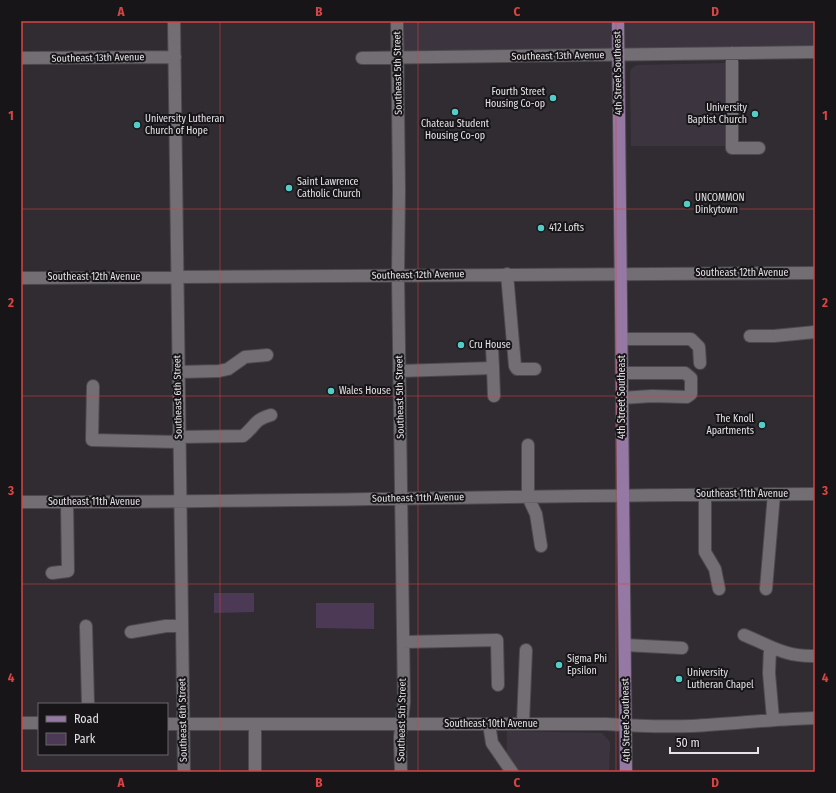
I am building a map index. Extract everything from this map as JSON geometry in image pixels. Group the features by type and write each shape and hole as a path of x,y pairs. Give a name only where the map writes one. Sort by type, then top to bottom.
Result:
{"main road":[{"name":"4th Street Southeast","path":"618,21 622,273 626,772"}],"street":[{"name":"Southeast 6th Street","path":"174,21 178,440 184,772"},
{"name":"Southeast 5th Street","path":"397,21 398,275 404,702 401,724 401,772"},
{"name":"Southeast 13th Avenue","path":"362,58 815,52"},
{"path":"732,53 732,148 759,148"},
{"name":"Southeast 13th Avenue","path":"21,58 175,57"},
{"name":"Southeast 12th Avenue","path":"21,278 622,273 815,273"},
{"path":"507,274 515,366 517,369 535,369"},
{"path":"750,336 774,336 815,332"},
{"path":"622,339 691,339 699,347 700,363"},
{"path":"492,348 494,396"},
{"path":"178,372 219,371 228,369 245,357 267,355"},
{"path":"399,371 493,368"},
{"path":"622,373 685,373 691,378 691,394 687,398 652,396 622,398"},
{"path":"93,386 92,440 178,440 243,436 254,423 262,417 271,415"},
{"path":"528,445 528,497 536,514 541,546"},
{"path":"766,589 774,494"},
{"name":"Southeast 11th Avenue","path":"21,502 290,502 401,498 815,494"},
{"path":"706,495 705,552 715,569 719,589"},
{"path":"52,573 68,570 67,502"},
{"path":"86,626 88,703"},
{"path":"132,632 166,626 181,626"},
{"path":"744,636 770,648 794,656 815,656"},
{"path":"403,642 497,640 498,685"},
{"path":"624,645 682,648"},
{"path":"770,648 769,673 773,719"},
{"path":"523,723 526,650"},
{"name":"Southeast 10th Avenue","path":"168,724 523,723 692,726 773,719 815,718"},
{"path":"21,724 38,724"},
{"path":"255,724 255,772"},
{"path":"489,724 492,742 511,771"}],"shaded area":[{"path":"404,21 815,21 815,45 404,51"},
{"path":"726,63 728,146 631,146 630,72 632,68 637,65"},
{"path":"507,731 602,733 610,742 609,772 507,772"}],"green space":[{"path":"214,593 254,593 254,612 214,613"},
{"path":"316,603 374,603 374,629 316,628"}],"place":[{"name":"Fourth Street Housing Co-op","path":"553,98"},
{"name":"Chateau Student Housing Co-op","path":"455,112"},
{"name":"University Baptist Church","path":"755,114"},
{"name":"University Lutheran Church of Hope","path":"137,125"},
{"name":"Saint Lawrence Catholic Church","path":"289,188"},
{"name":"UNCOMMON Dinkytown","path":"687,204"},
{"name":"412 Lofts","path":"541,228"},
{"name":"Cru House","path":"461,345"},
{"name":"Wales House","path":"331,391"},
{"name":"The Knoll Apartments","path":"762,425"},
{"name":"Sigma Phi Epsilon","path":"559,665"},
{"name":"University Lutheran Chapel","path":"679,679"}]}
